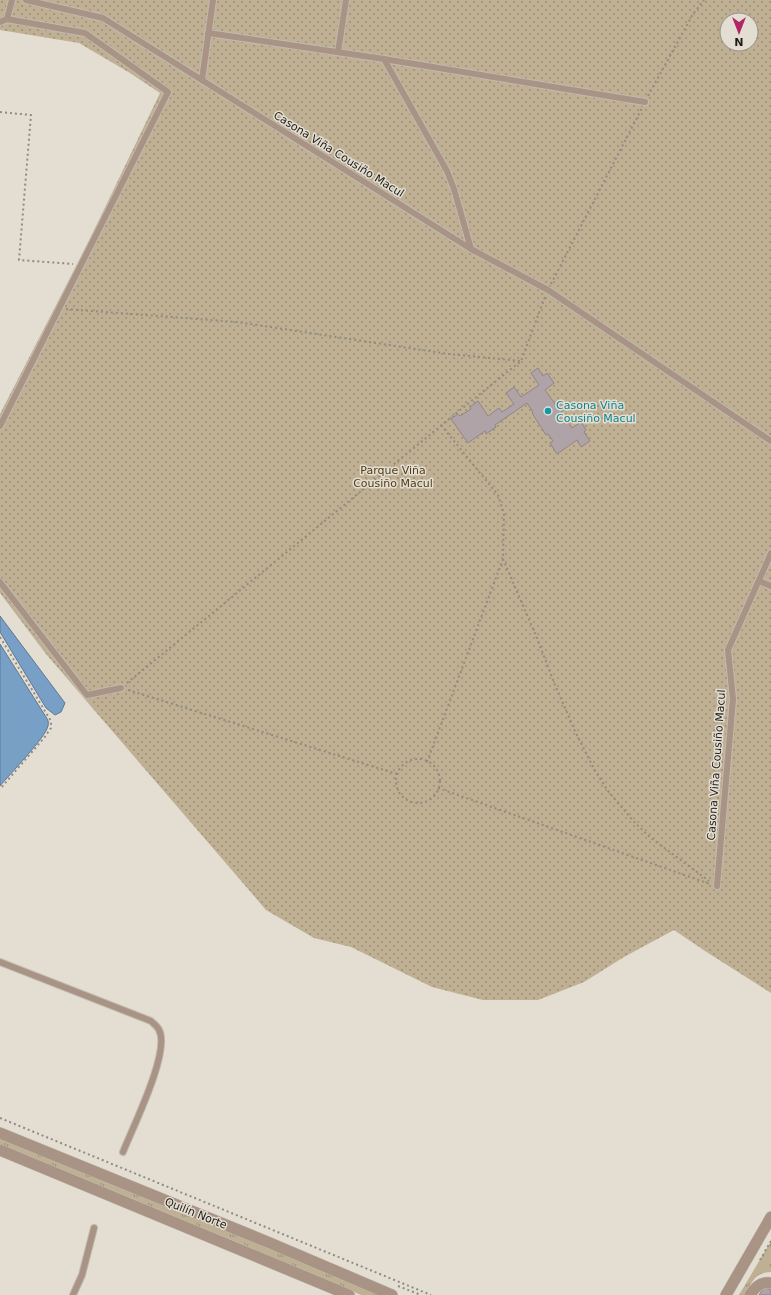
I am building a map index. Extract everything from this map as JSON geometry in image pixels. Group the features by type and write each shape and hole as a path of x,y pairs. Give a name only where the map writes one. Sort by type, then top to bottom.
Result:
{"street":[{"name":"Quilín Norte","path":"0,1133 392,1295"},
{"name":"Quilín Norte","path":"0,1150 349,1295"},
{"path":"726,1295 771,1216"},
{"path":"750,1295 756,1286 761,1283 771,1283"}],"lane":[{"path":"6,20 12,0"},
{"name":"Casona Viña Cousiño Macul","path":"26,0 103,18 471,249 548,290 771,441"},
{"path":"202,80 213,0"},
{"path":"338,52 346,0"},
{"path":"0,22 6,20 85,33 168,92 0,426"},
{"path":"208,34 384,59 645,102"},
{"path":"384,59 447,172 456,196 471,249"},
{"name":"Casona Viña Cousiño Macul","path":"717,886 733,698 728,650 771,553"},
{"path":"758,581 771,586"},
{"path":"0,582 87,695 121,688"},
{"path":"0,962 151,1021 160,1031 161,1050 157,1070 123,1152"},
{"path":"73,1295 82,1275 94,1228"}],"path":[{"path":"121,688 521,361 548,290 645,102 693,14 704,0"},
{"path":"0,112 31,115 19,260 81,265"},
{"path":"59,309 237,322 449,354 521,361"},
{"path":"427,762 503,559 504,514 498,494 441,425"},
{"path":"503,559 575,731 586,755 608,791 635,823 651,838 717,886"},
{"path":"0,638 51,721 51,728 44,738 0,789"},
{"path":"121,688 397,774"},
{"path":"413,760 427,762 436,770 439,782 438,788 435,795 429,800 414,803 407,800 397,789 397,774 400,768 413,760"},
{"path":"438,788 717,886"},
{"path":"0,1118 431,1295"}],"green space":[{"name":"Parque Viña Cousiño Macul","path":"0,0 771,0 771,993 674,930 624,957 584,982 538,1000 483,1000 432,987 351,947 314,938 266,910 46,654 0,593 0,414 86,247 160,93 130,73 79,43 0,30"},
{"path":"0,1137 383,1295 361,1295 0,1146"},
{"path":"771,1241 771,1272 757,1276 744,1295 739,1295"}],"water":[{"path":"0,616 65,703 61,712 55,715 46,708 0,632"},
{"path":"0,644 47,718 48,726 46,731 27,756 0,786"}],"building":[{"name":"Casona Viña Cousiño Macul","path":"538,368 543,376 547,373 554,383 545,390 556,405 560,402 565,409 561,412 572,428 581,422 586,430 584,432 590,441 581,447 577,440 557,454 550,443 553,441 548,434 546,435 527,403 495,425 496,427 486,434 485,431 468,443 451,419 458,414 460,416 471,409 470,407 478,401 488,416 499,408 502,412 514,404 506,393 514,387 521,397 539,385 531,373"},
{"path":"764,1287 771,1290 771,1295 759,1295"}],"place":[{"name":"Casona Viña Cousiño Macul","path":"548,411"}]}
